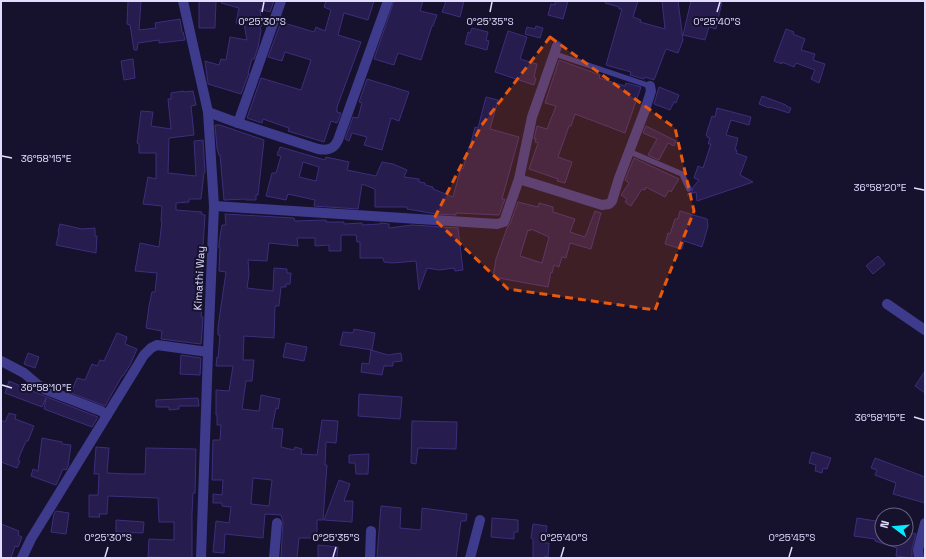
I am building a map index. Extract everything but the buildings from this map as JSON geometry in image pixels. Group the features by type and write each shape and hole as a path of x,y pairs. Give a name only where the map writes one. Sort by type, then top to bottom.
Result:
{"street":[{"name":"Kimathi Way","path":"183,1 208,112 214,206 201,558"},
{"path":"238,123 281,1"},
{"path":"208,112 318,149 331,149 335,145 388,1"},
{"path":"214,206 497,224 504,222 519,179 532,117 556,50"},
{"path":"519,179 606,206 612,201 628,151 651,91 650,86"},
{"path":"887,304 925,330"},
{"path":"22,558 31,539 144,355 151,348 157,345 208,352"},
{"path":"1,361 24,373 44,388 107,414"},
{"path":"470,558 480,520"},
{"path":"274,558 277,523"},
{"path":"919,558 918,550 925,524"},
{"path":"370,558 371,530"}],"lane":[{"path":"556,50 650,86"},
{"path":"628,151 682,174 689,189"}],"highlighted area":[{"path":"550,37 675,128 694,211 655,310 508,289 434,219 481,126"}]}
